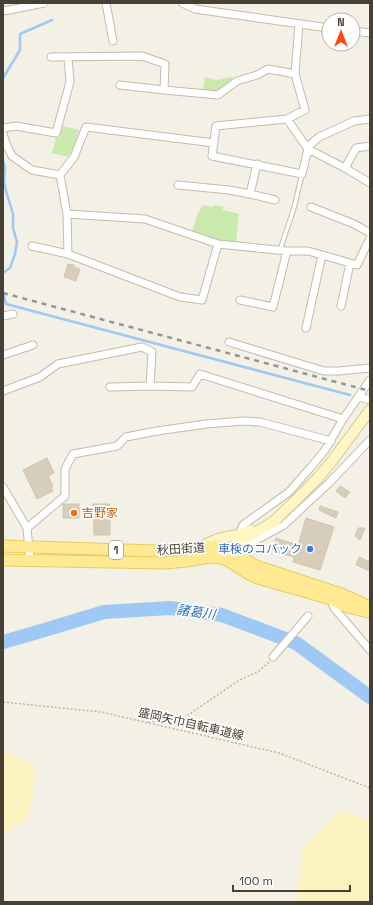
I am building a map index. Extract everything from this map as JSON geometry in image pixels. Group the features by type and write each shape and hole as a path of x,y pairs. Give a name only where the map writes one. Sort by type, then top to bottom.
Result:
{"main road":[{"name":"秋田街道","path":"3,546 156,551 216,546 229,549 254,565 341,594 370,607"},
{"name":"秋田街道","path":"3,560 165,563 209,557 222,558 258,578 331,599 346,606 370,613"}],"street":[{"path":"7,8 44,3"},
{"path":"106,3 113,41"},
{"path":"182,3 195,9 321,27"},
{"path":"299,24 295,74 305,110 287,119 216,126 212,156 302,174 308,149 319,137 354,121 370,119"},
{"path":"51,57 142,56 165,64 164,90"},
{"path":"3,128 16,126 56,133 70,82 68,57"},
{"path":"120,86 218,95 237,81 257,75 268,69 295,74"},
{"path":"287,119 308,149 370,183"},
{"path":"68,254 67,214 60,175 74,157 86,127 214,143"},
{"path":"3,134 12,156 32,170 60,175"},
{"path":"345,168 356,148 370,146"},
{"path":"250,194 257,164"},
{"path":"178,185 229,190 275,200"},
{"path":"311,207 354,224 370,233"},
{"path":"67,214 145,219 218,244 308,251 357,265 370,238"},
{"path":"32,246 68,254 180,297 202,300 218,244"},
{"path":"240,300 273,307 284,250"},
{"path":"306,328 322,255"},
{"path":"341,306 350,263"},
{"path":"3,316 13,314"},
{"path":"229,342 324,371 370,368"},
{"path":"3,355 33,345"},
{"path":"3,391 40,377 58,364 142,347 152,352 150,386"},
{"path":"110,387 192,387 200,374 343,419"},
{"path":"243,558 238,550 241,537 240,530 243,525 289,492 325,450 343,419 370,381"},
{"path":"359,397 370,400"},
{"path":"233,564 230,559 229,549 234,540 273,522 317,479 370,411"},
{"path":"27,528 65,496 65,469 73,454 118,446 126,437 206,424 244,421 260,422 331,441"},
{"path":"197,548 218,539 230,536 241,537 247,543 251,543 284,525 330,482 370,440"},
{"path":"3,487 27,528 30,560"},
{"path":"209,557 229,549"},
{"path":"331,599 334,608 370,650"},
{"path":"273,657 308,616"}],"lane":[{"path":"284,250 302,174"}],"path":[{"path":"147,723 185,717 238,681 259,671 273,657"},
{"name":"盛岡矢巾自転車道線","path":"3,702 101,712 279,753 370,788"}],"green space":[{"path":"205,77 216,80 232,77 233,79 213,93 203,92"},
{"path":"62,126 79,130 68,157 52,153 56,138 60,138"},
{"path":"203,205 212,207 216,205 223,207 223,210 239,214 236,243 218,242 192,233 197,215"}],"sand":[{"path":"3,751 33,765 36,778 28,819 3,834"},
{"path":"340,810 370,821 370,902 297,902 303,847"}],"building":[{"path":"68,264 74,265 74,267 80,269 76,281 64,277"},
{"path":"47,458 54,473 48,476 53,486 51,487 53,491 37,499 23,470"},
{"path":"340,486 350,492 345,498 336,491"},
{"path":"63,504 79,504 79,518 63,518"},
{"path":"93,504 110,504 110,535 94,535"},
{"path":"320,506 338,512 336,518 319,510"},
{"path":"306,518 334,527 320,570 293,562 294,557 276,552 272,549 276,538 298,545"},
{"path":"358,528 365,528 360,540 355,536"},
{"path":"359,557 370,562 370,571 356,565"}],"waterway":[{"path":"3,78 20,50 20,34 52,20"},
{"path":"3,161 5,167 4,181 13,214 13,228 17,242 10,268 3,273"},
{"path":"3,292 6,304 350,395"},
{"name":"諸葛川","path":"3,642 104,612 170,608 222,615 296,643 370,697"}],"railway":[{"path":"3,293 370,391"}],"place":[{"name":"吉野家","path":"74,513"},
{"name":"車検のコバック","path":"310,549"}]}
